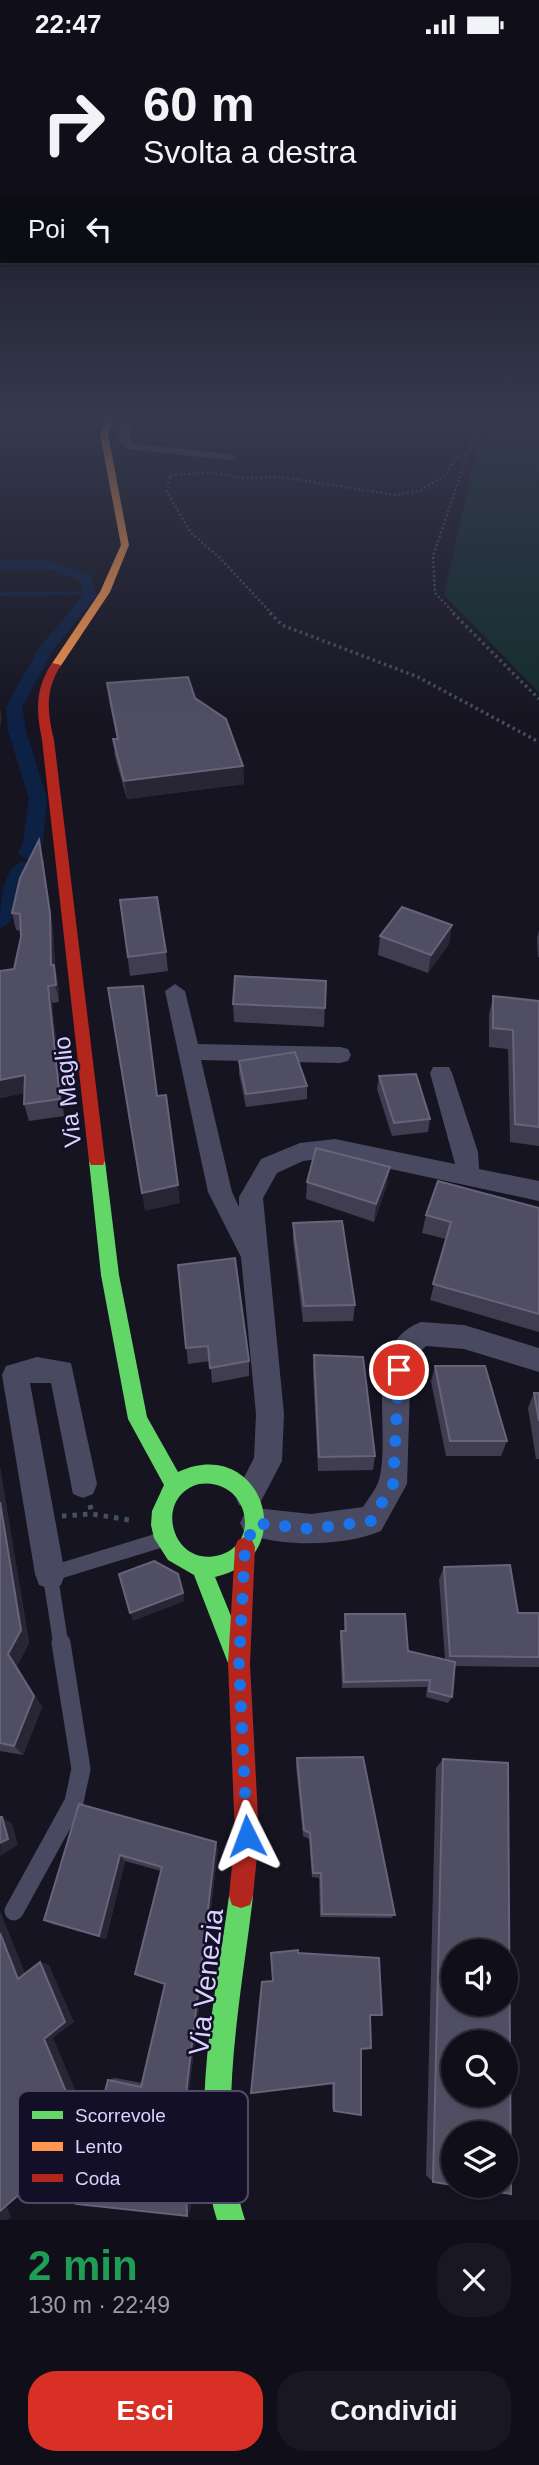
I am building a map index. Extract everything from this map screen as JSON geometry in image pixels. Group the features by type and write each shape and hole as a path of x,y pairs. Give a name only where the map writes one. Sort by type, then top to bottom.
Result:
{"street":[{"name":"Via Maglio","path":"120,519 125,545 105,592 44,683 40,704 48,740 110,1275 138,1419 176,1487"},
{"path":"174,991 220,1192 254,1259"},
{"path":"188,1052 340,1055"},
{"path":"441,1073 466,1151 468,1177"},
{"path":"250,1535 249,1495 268,1461 270,1414 254,1259 251,1197 269,1166 300,1152 335,1148 539,1191"},
{"path":"249,1495 228,1477 215,1473 187,1478 176,1487 162,1511 164,1539 173,1553 185,1562 201,1567 225,1563 250,1535 371,1521 393,1484 396,1388 402,1352 421,1334 464,1337 539,1360"},
{"path":"50,1574 15,1375 37,1369 62,1372 83,1484"},
{"name":"Via Venezia","path":"220,2091 247,1836 239,1664 250,1535"},
{"name":"Via Venezia","path":"201,1567 239,1664"},
{"name":"Via Venezia","path":"223,2203 231,2220"}],"lane":[{"path":"14,1910 74,1802 81,1769 50,1574 164,1539"}],"path":[{"path":"183,519 191,533 219,557 282,625 418,677 539,742"},
{"path":"447,519 433,557 435,593 539,699"},
{"path":"83,1484 92,1514 104,1518 125,1518 136,1524 143,1545"}],"green space":[{"path":"461,519 539,519 539,693 444,595"}],"building":[{"path":"188,677 195,698 226,719 243,766 124,781 113,739 118,739 107,683"},
{"path":"39,840 50,913 51,965 54,965 56,985 48,986 60,1099 24,1104 25,1075 0,1080 0,971 14,969 21,937 20,914 12,913 20,878"},
{"path":"157,897 166,952 128,957 120,900"},
{"path":"402,907 452,925 431,955 380,936"},
{"path":"235,976 326,981 325,1008 233,1004"},
{"path":"143,986 157,1096 166,1095 178,1185 142,1193 108,988"},
{"path":"493,996 539,1001 539,1127 515,1124 513,1030 493,1028"},
{"path":"295,1052 307,1086 246,1094 239,1061"},
{"path":"416,1074 430,1119 394,1123 379,1076"},
{"path":"316,1148 390,1167 376,1204 307,1182"},
{"path":"438,1181 539,1208 539,1314 433,1284 451,1222 426,1215"},
{"path":"342,1221 355,1305 304,1306 293,1223"},
{"path":"235,1258 249,1361 210,1368 208,1346 186,1348 178,1265"},
{"path":"314,1355 363,1357 375,1456 319,1457"},
{"path":"435,1366 485,1366 507,1441 450,1441"},
{"path":"534,1393 539,1393 539,1421"},
{"path":"0,1502 21,1630 8,1654 34,1696 14,1746 0,1743"},
{"path":"154,1561 178,1574 183,1593 130,1613 119,1574"},
{"path":"510,1565 518,1613 539,1613 539,1657 450,1656 444,1567"},
{"path":"345,1614 405,1614 408,1651 455,1662 452,1697 429,1691 430,1680 344,1682 341,1631 346,1631"},
{"path":"363,1757 395,1915 322,1914 321,1873 313,1873 310,1833 304,1830 297,1758"},
{"path":"443,1759 508,1763 509,1939 441,1939 441,2016 510,2016 510,2030 441,2030 441,2107 510,2107 510,2121 441,2121 441,2183 433,2182"},
{"path":"79,1804 216,1842 186,2091 105,2091 108,2080 141,2087 165,1984 135,1974 162,1867 120,1855 99,1936 44,1920"},
{"path":"0,1817 8,1839 0,1843"},
{"path":"0,1933 18,1979 40,1962 65,2022 44,2039 66,2091 18,2091 18,2195 0,2211"},
{"path":"298,1950 298,1953 379,1958 382,2015 370,2015 371,2048 361,2049 361,2115 334,2111 334,2083 251,2093 262,1982 273,1981 271,1953"},
{"path":"186,2203 187,2216 76,2204"}],"waterway":[{"path":"0,565 50,565 86,578 90,595 47,648 14,707 17,731 38,798 33,842 28,854"},
{"path":"0,594 90,593"},
{"path":"0,922 23,867"}],"traffic: fast":[{"path":"97,1161 110,1275 138,1419 176,1487"},
{"path":"208,1473 226,1477 241,1487 251,1502 255,1520 251,1538 241,1553 226,1563 208,1567 190,1563 175,1553 165,1538 161,1520 165,1502 175,1487 190,1477 208,1473"},
{"path":"201,1567 236,1655"},
{"path":"219,2091 241,1896"},
{"path":"225,2203 231,2220"}],"traffic: slow":[{"path":"56,665 105,592 125,545 120,519"}],"traffic: jam":[{"path":"56,665 45,684 42,709 48,740 97,1161"},
{"path":"241,1896 247,1836 239,1664 245,1547"}],"route":[{"path":"247,1836 239,1664 245,1547 252,1536 255,1523 311,1529 371,1521 393,1484 399,1370"}]}
